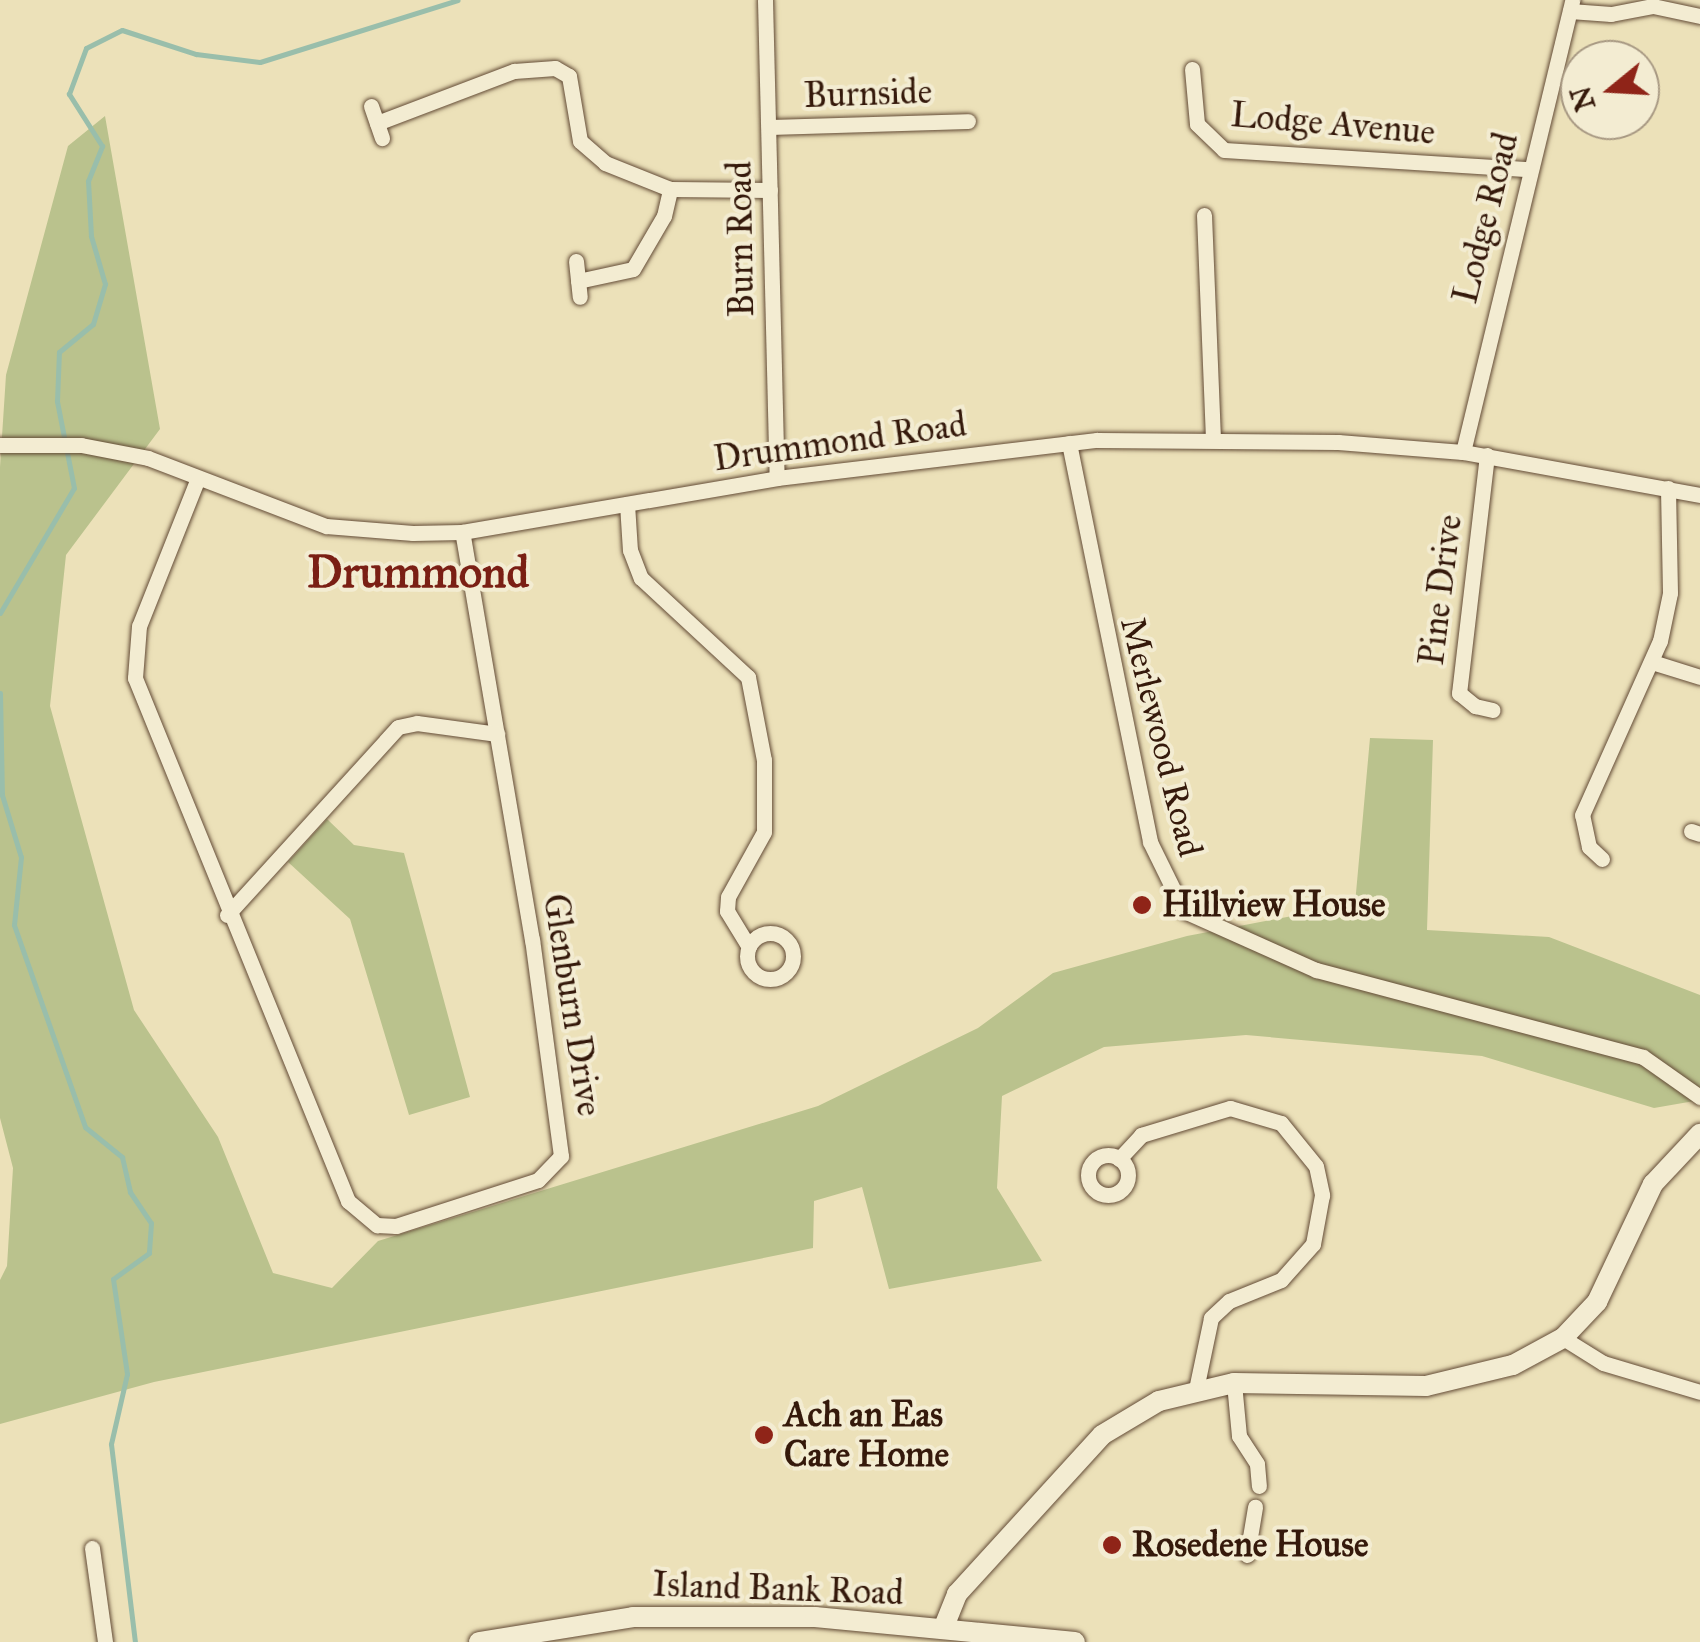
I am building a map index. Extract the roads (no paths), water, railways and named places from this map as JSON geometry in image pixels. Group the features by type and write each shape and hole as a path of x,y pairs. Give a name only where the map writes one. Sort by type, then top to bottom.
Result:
{"street":[{"name":"Burn Road","path":"766,0 776,478"},
{"path":"1571,6 1611,14 1653,6 1700,16"},
{"name":"Lodge Road","path":"1463,452 1571,6"},
{"path":"370,106 379,131 514,71 555,68 569,76 576,131 586,150 634,179 670,189 770,190"},
{"name":"Lodge Avenue","path":"1212,82 1193,76 1197,124 1224,150 1530,168"},
{"name":"Burnside","path":"769,126 968,121"},
{"path":"576,261 579,289 633,269 664,216 670,189"},
{"path":"1204,214 1213,439"},
{"name":"Drummond Road","path":"0,444 81,445 148,458 326,526 462,532 776,478 1068,442 1213,439 1463,452 1700,495"},
{"name":"Merlewood Road","path":"1068,442 1150,842 1172,891 1202,923 1258,949 1643,1057 1700,1097"},
{"name":"Pine Drive","path":"1487,455 1459,693 1465,702 1493,710"},
{"name":"Glenburn Drive","path":"198,478 139,626 135,678 228,915 359,1216 396,1226 538,1180 562,1156 564,1140 462,532"},
{"path":"1602,860 1583,832 1586,798 1652,662 1670,593 1668,488"},
{"path":"627,504 630,550 641,578 748,678 764,760 764,832 728,897 727,911 749,947"},
{"path":"1652,662 1700,677"},
{"path":"228,915 398,727 417,723 497,734"},
{"path":"1120,1159 1140,1136 1230,1108 1281,1124 1316,1166 1322,1195 1313,1244 1281,1280 1229,1301 1211,1318 1196,1388"},
{"path":"943,1629 958,1594 1102,1435 1159,1401 1196,1388 1234,1383 1426,1386 1513,1365 1563,1338 1598,1302 1652,1184 1700,1134"},
{"path":"1563,1338 1603,1363 1700,1392"},
{"path":"1234,1383 1240,1436 1257,1464 1259,1486"},
{"path":"1248,1555 1255,1507"},
{"path":"92,1548 105,1642"},
{"name":"Island Bank Road","path":"480,1642 633,1617 815,1618 1075,1642"}],"waterway":[{"path":"0,613 74,488 57,401 59,352 93,324 105,284 91,236 88,181 102,146 69,94 86,48 122,30 196,54 260,62 458,0"},
{"path":"0,693 2,795 21,857 14,925 85,1127 122,1157 130,1192 151,1223 149,1253 113,1279 127,1374 111,1444 135,1642"}],"place":[{"name":"Hillview House","path":"1142,905"},
{"name":"Ach an Eas Care Home","path":"764,1435"},
{"name":"Rosedene House","path":"1112,1545"}],"district":[{"name":"Drummond","path":"418,572"}]}
